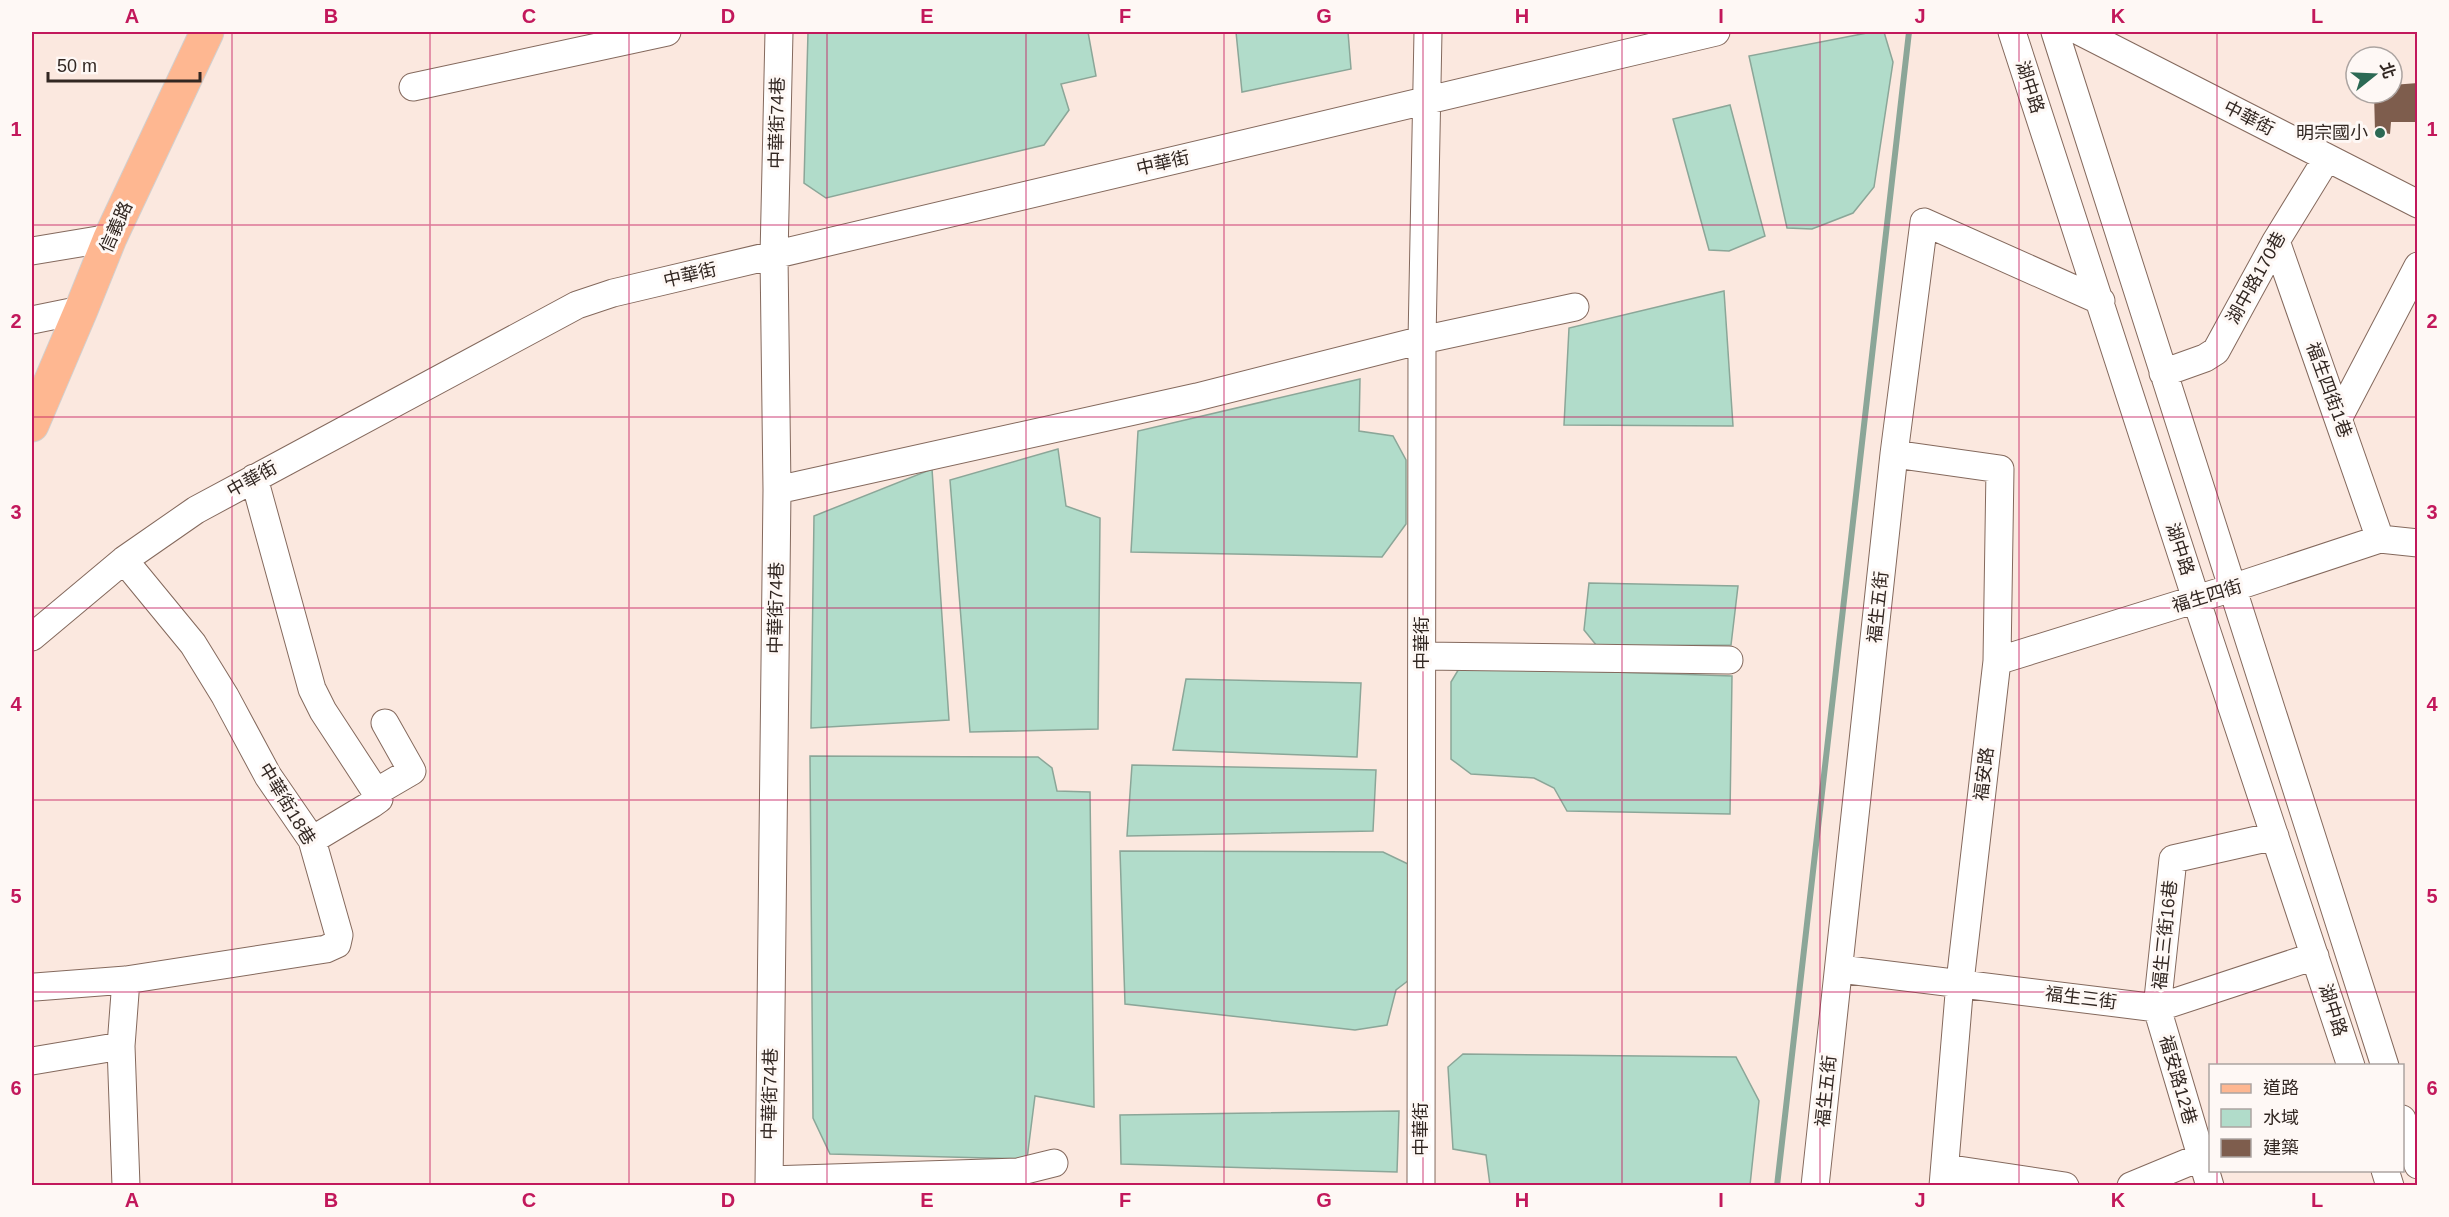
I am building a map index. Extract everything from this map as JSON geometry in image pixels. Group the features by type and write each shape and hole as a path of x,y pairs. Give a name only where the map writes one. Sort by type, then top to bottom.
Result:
{"main road":[{"name":"信義路","path":"32,425 110,238 207,32"}],"street":[{"path":"413,87 667,32"},
{"name":"中華街74巷","path":"769,1183 777,490 774,256 779,32"},
{"name":"中華街","path":"1421,1185 1422,340 1428,32"},
{"name":"中華街","path":"32,637 124,560 196,510 577,305 614,293 1716,32"},
{"name":"湖中路","path":"2012,32 2196,599 2351,1064"},
{"name":"湖中路","path":"2055,32 2385,1064"},
{"name":"中華街","path":"2081,32 2418,204"},
{"name":"湖中路170巷","path":"2163,373 2205,358 2216,351 2276,241 2327,158"},
{"name":"福生五街","path":"1815,1185 1894,454 1924,222 2101,301"},
{"path":"32,251 110,238"},
{"name":"福生四街1巷","path":"2276,241 2380,539"},
{"path":"2339,417 2418,266"},
{"path":"777,490 1197,397 1422,340 1575,307"},
{"path":"32,320 81,310"},
{"name":"福安路","path":"1894,454 2000,469 1997,661 1960,982 1944,1177"},
{"path":"254,478 312,689 323,711 379,799 312,840"},
{"name":"福生四街","path":"1997,661 2380,539 2418,543"},
{"name":"中華街18巷","path":"35,987 126,980 326,949 337,944 339,935 312,840 268,776 225,696 193,644 124,560"},
{"path":"1422,656 1729,660"},
{"path":"376,792 411,771 384,723"},
{"name":"福生三街16巷","path":"2157,1008 2173,859 2275,836"},
{"name":"福生三街","path":"1840,969 2157,1008 2315,956"},
{"path":"126,980 122,1046 126,1185"},
{"name":"福安路12巷","path":"2157,1008 2210,1185"},
{"path":"32,1061 122,1046"},
{"path":"2404,1122 2418,1166"},
{"path":"2131,1185 2201,1157"},
{"path":"769,1183 1018,1172 1054,1163"},
{"path":"1944,1177 2065,1185"}],"water":[{"path":"808,32 1088,32 1096,76 1061,84 1069,110 1044,145 826,198 804,183"},
{"path":"1236,32 1348,32 1351,69 1242,92"},
{"path":"1872,32 1884,32 1893,62 1874,187 1853,213 1812,229 1787,228 1749,56"},
{"path":"1730,105 1765,236 1729,251 1709,250 1673,119"},
{"path":"1724,291 1733,426 1564,425 1569,328"},
{"path":"1360,379 1359,431 1393,436 1406,460 1406,524 1382,557 1131,552 1138,431"},
{"path":"1058,449 1066,506 1100,518 1098,729 970,732 950,480"},
{"path":"932,469 949,720 811,728 814,516"},
{"path":"1589,583 1738,586 1731,645 1597,646 1584,630"},
{"path":"1460,667 1732,676 1730,814 1567,811 1554,788 1534,778 1471,774 1451,759 1451,682"},
{"path":"1186,679 1361,683 1357,757 1173,750"},
{"path":"810,756 1038,757 1052,768 1057,791 1090,792 1094,1107 1035,1096 1027,1159 830,1154 813,1118"},
{"path":"1132,765 1376,770 1373,831 1127,836"},
{"path":"1120,851 1383,852 1408,864 1409,980 1396,990 1387,1025 1355,1030 1125,1004"},
{"path":"1463,1054 1736,1057 1759,1101 1750,1185 1490,1185 1486,1155 1453,1149 1448,1067"},
{"path":"1399,1111 1397,1172 1121,1164 1120,1115"}],"building":[{"path":"2418,83 2418,122 2391,122 2390,134 2375,131 2374,105 2404,105 2404,84"}],"waterway":[{"path":"1777,1186 1909,32"}],"place":[{"name":"明宗國小","path":"2380,133"}]}
